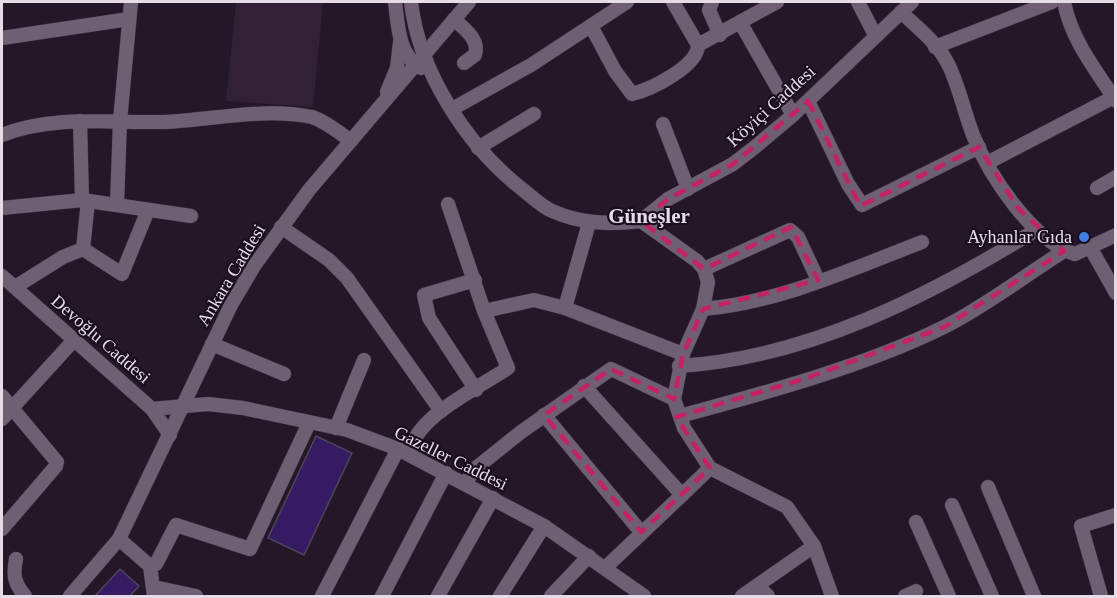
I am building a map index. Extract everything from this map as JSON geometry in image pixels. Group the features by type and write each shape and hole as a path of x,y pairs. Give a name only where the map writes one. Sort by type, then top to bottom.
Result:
{"street":[{"path":"117,206 120,121 130,2"},
{"path":"383,103 397,68 400,42 395,2"},
{"path":"411,2 414,24 424,53 460,127 499,171 550,210 589,223 618,224 641,221 669,239 704,269 708,282 703,309 681,360 674,399 684,428 710,468 787,507 814,546 832,597"},
{"name":"Ankara Caddesi","path":"70,597 119,538 231,305 281,227 424,53 469,2"},
{"path":"452,109 531,65 627,2"},
{"path":"591,26 615,71 632,94 646,91 691,63 698,53 698,45 673,2"},
{"path":"712,2 709,10 720,35"},
{"path":"698,45 777,2"},
{"path":"858,2 875,35"},
{"name":"Köyiçi Caddesi","path":"641,221 668,200 733,164 793,115 912,2"},
{"path":"935,47 1052,2"},
{"path":"987,163 1115,98 1082,50 1067,21 1064,2"},
{"path":"901,12 948,62 979,147 993,175 1036,230 1064,251 1075,254 1116,235"},
{"path":"2,38 129,19"},
{"path":"454,19 475,39 475,55 464,63"},
{"path":"740,22 793,115"},
{"path":"400,42 415,64 433,75"},
{"path":"808,101 848,184 862,205 979,147"},
{"path":"2,135 27,126 80,121 166,122 275,113 314,118 351,141"},
{"path":"478,148 534,114"},
{"path":"80,121 85,201 83,249"},
{"path":"663,124 678,169 688,189"},
{"path":"1098,188 1116,177"},
{"path":"2,208 85,201 191,216"},
{"path":"322,597 404,451 417,433 441,411 508,368 484,311 448,204"},
{"path":"83,249 122,274 148,210"},
{"path":"565,308 589,223"},
{"path":"281,227 329,260 347,278 441,411"},
{"path":"704,269 784,230 790,230 798,237 818,280"},
{"path":"484,311 534,300 565,308 681,360 764,352 825,335 927,294 1036,230"},
{"path":"703,309 724,307 818,280 922,242"},
{"path":"1090,246 1116,293"},
{"path":"15,287 63,257 83,249"},
{"path":"680,416 886,352 944,327 1064,251"},
{"name":"Devoğlu Caddesi","path":"2,276 152,409 170,435"},
{"path":"475,279 424,296 429,318 476,390"},
{"path":"2,419 74,339"},
{"path":"212,344 284,374"},
{"path":"336,428 364,360"},
{"path":"466,482 476,468 493,453 584,386 611,369 674,399"},
{"path":"584,386 682,495"},
{"path":"2,396 57,462 2,529"},
{"name":"Gazeller Caddesi","path":"152,409 208,404 243,408 336,428 404,451 466,482 544,526 606,567 644,597"},
{"path":"544,415 641,532"},
{"path":"150,566 156,564 176,525 250,549 309,423"},
{"path":"606,567 710,468"},
{"path":"382,597 446,473"},
{"path":"988,487 1034,597"},
{"path":"438,597 494,498"},
{"path":"952,505 992,597"},
{"path":"1101,597 1081,526 1116,515"},
{"path":"916,522 949,597"},
{"path":"500,597 544,526"},
{"path":"119,538 150,566 154,592 196,597"},
{"path":"742,597 814,546"},
{"path":"551,597 589,556"},
{"path":"16,559 13,574 16,585 25,597"},
{"path":"758,586 768,597"}],"highlighted area":[{"path":"808,101 860,206 979,147 1018,208 1064,251 944,327 807,378 676,417 710,468 641,532 544,415 611,369 674,399 683,354 703,309 818,280 791,227 704,269 641,221 668,199 733,164"}],"shaded area":[{"path":"236,2 323,2 313,107 226,101"}],"building":[{"path":"316,436 352,453 304,555 268,538"},
{"path":"120,569 139,586 129,597 94,597"}],"place":[{"name":"Ayhanlar Gıda","path":"1084,237"}],"district":[{"name":"Güneşler","path":"649,216"}]}
